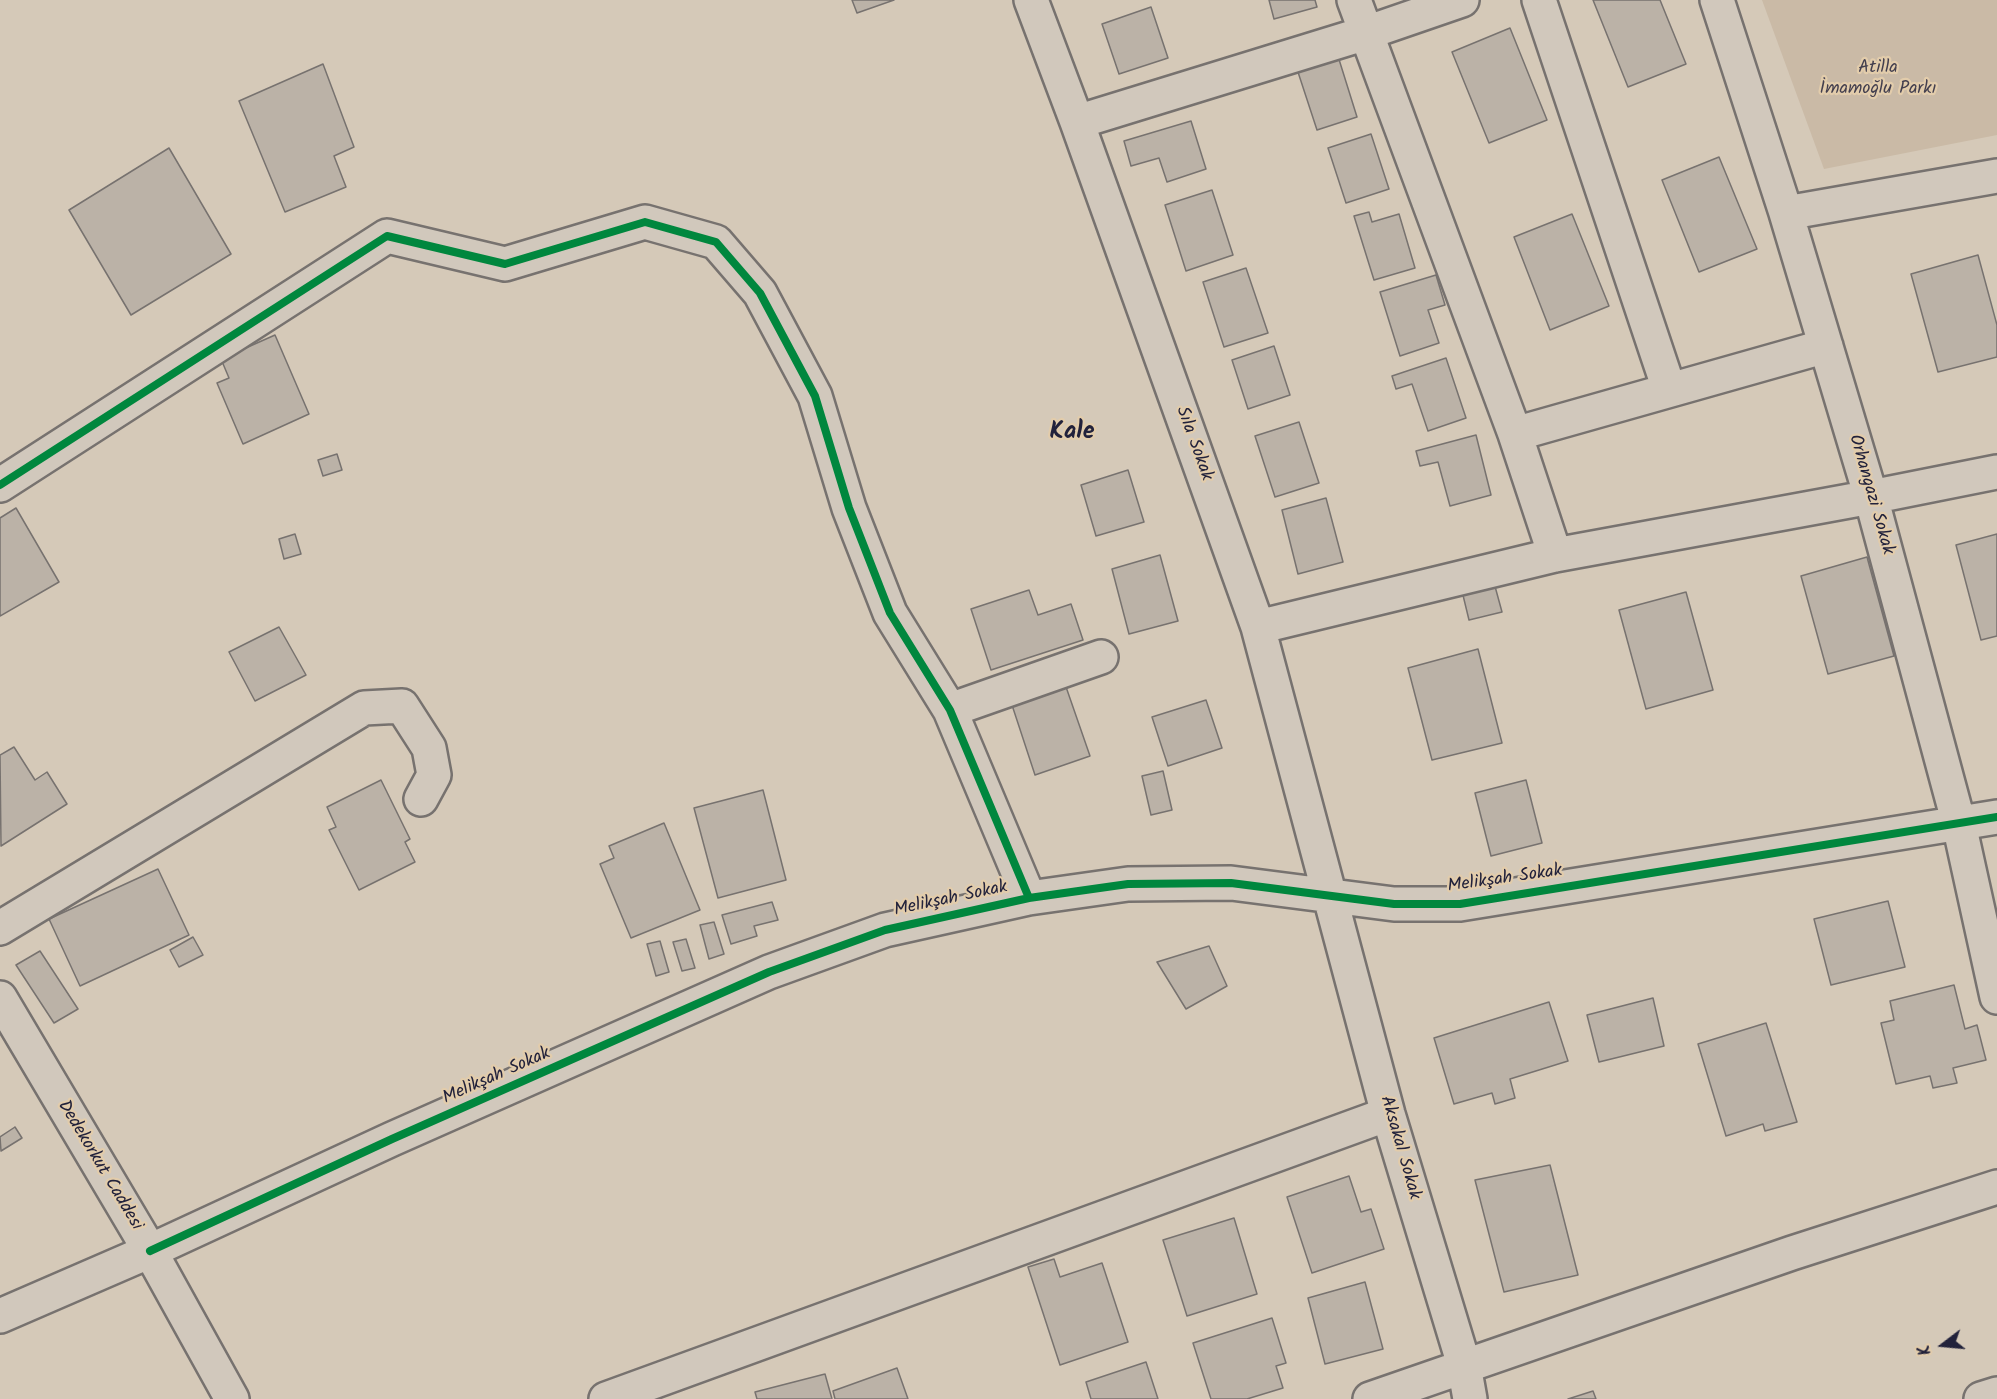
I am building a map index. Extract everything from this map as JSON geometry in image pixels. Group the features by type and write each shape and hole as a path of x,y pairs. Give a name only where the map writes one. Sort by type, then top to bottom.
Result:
{"street":[{"name":"Sıla Sokak","path":"1031,0 1258,627 1331,895"},
{"path":"1354,0 1515,434 1555,555"},
{"path":"1077,122 1366,33 1462,0"},
{"path":"1539,0 1669,389"},
{"name":"Orhangazi Sokak","path":"1717,0 1786,213 1871,497 1959,824 1997,997"},
{"path":"1786,213 1997,176"},
{"path":"0,484 387,236 505,264 645,222 716,242 760,293 815,396 849,508 890,613 950,710 1029,898"},
{"path":"1515,434 1826,346"},
{"path":"1258,627 1555,555 1997,472"},
{"path":"950,710 1101,657"},
{"path":"0,928 364,708 402,706 429,748 434,775 421,799"},
{"name":"Melikşah Sokak","path":"0,1316 150,1251 392,1139 769,972 885,930 1029,898 1139,884 1230,883 1394,904 1460,904 1997,817"},
{"name":"Aksakal Sokak","path":"1331,895 1388,1114 1464,1365 1470,1399"},
{"name":"Dedekorkut Caddesi","path":"0,998 150,1251 232,1399"},
{"path":"606,1399 1388,1114"},
{"path":"1370,1399 1792,1253 1997,1187"},
{"path":"1981,1399 1997,1394"}],"green space":[{"name":"Atilla İmamoğlu Parkı","path":"1762,0 1997,0 1997,135 1824,169"}],"building":[{"path":"852,0 894,0 857,13"},
{"path":"1269,0 1315,0 1317,7 1274,19"},
{"path":"1593,0 1660,0 1686,64 1628,87"},
{"path":"1151,7 1168,58 1119,74 1102,24"},
{"path":"1510,28 1547,120 1489,143 1452,52"},
{"path":"1337,53 1357,117 1317,130 1296,66"},
{"path":"323,64 354,147 334,156 346,187 285,212 239,101"},
{"path":"1191,121 1206,169 1167,182 1159,158 1131,166 1124,141"},
{"path":"1371,134 1389,189 1346,203 1328,148"},
{"path":"169,148 231,254 131,315 69,210"},
{"path":"1719,157 1757,249 1699,272 1662,180"},
{"path":"1212,190 1233,255 1186,271 1165,205"},
{"path":"1369,212 1372,222 1399,214 1415,268 1374,280 1354,216"},
{"path":"1572,214 1609,306 1550,330 1514,237"},
{"path":"1978,255 1997,325 1997,357 1938,372 1911,274"},
{"path":"1246,268 1268,333 1224,347 1203,282"},
{"path":"1436,275 1445,305 1428,310 1439,343 1400,356 1380,292"},
{"path":"275,335 309,414 243,444 217,383 229,378 221,359"},
{"path":"1274,346 1290,395 1248,409 1232,360"},
{"path":"1446,358 1466,418 1428,431 1412,384 1396,389 1392,376"},
{"path":"1299,422 1319,483 1275,497 1255,436"},
{"path":"1476,435 1491,495 1450,506 1438,462 1420,466 1416,451"},
{"path":"337,454 342,470 323,476 318,460"},
{"path":"1128,470 1144,522 1096,536 1081,485"},
{"path":"1326,498 1343,562 1298,574 1282,510"},
{"path":"16,508 59,582 0,616 0,518"},
{"path":"295,534 301,554 284,559 279,539"},
{"path":"1997,534 1997,636 1981,640 1956,545"},
{"path":"1160,555 1178,621 1129,634 1112,569"},
{"path":"1867,557 1894,656 1828,674 1801,576"},
{"path":"1493,579 1502,612 1469,620 1461,587"},
{"path":"1029,590 1038,615 1071,604 1083,640 991,670 971,609"},
{"path":"1686,592 1713,690 1646,709 1619,610"},
{"path":"279,627 306,675 255,701 229,652"},
{"path":"1478,649 1502,743 1432,760 1408,668"},
{"path":"1065,684 1090,756 1035,775 1011,702"},
{"path":"1206,700 1222,748 1168,766 1152,717"},
{"path":"14,747 35,780 47,772 67,804 1,846 0,755"},
{"path":"1163,771 1172,810 1151,815 1142,776"},
{"path":"381,780 410,839 405,842 415,862 359,890 329,830 336,827 327,807"},
{"path":"1526,780 1542,843 1491,856 1475,793"},
{"path":"763,790 786,880 718,898 694,808"},
{"path":"664,823 700,910 631,938 600,864 614,858 609,846"},
{"path":"158,869 189,935 80,986 49,919"},
{"path":"1888,901 1905,967 1831,985 1814,919"},
{"path":"772,902 778,920 754,926 757,936 731,944 722,915"},
{"path":"714,922 724,954 709,959 700,925"},
{"path":"193,937 203,955 179,967 170,950"},
{"path":"686,939 695,968 682,971 673,942"},
{"path":"660,941 669,972 656,976 647,944"},
{"path":"1209,946 1227,986 1186,1009 1157,962"},
{"path":"40,951 78,1009 54,1023 16,965"},
{"path":"1954,985 1965,1029 1977,1025 1986,1060 1953,1068 1957,1083 1933,1088 1930,1076 1896,1084 1881,1023 1894,1020 1890,1001"},
{"path":"1653,998 1664,1046 1599,1062 1587,1015"},
{"path":"1549,1002 1568,1061 1510,1079 1515,1098 1495,1104 1492,1093 1454,1104 1434,1038"},
{"path":"1766,1023 1797,1122 1765,1131 1763,1124 1726,1136 1698,1044"},
{"path":"15,1127 22,1138 1,1151 0,1137"},
{"path":"1550,1165 1578,1275 1504,1292 1475,1180"},
{"path":"1349,1176 1361,1212 1371,1209 1384,1249 1312,1273 1287,1197"},
{"path":"1234,1218 1257,1294 1187,1316 1163,1240"},
{"path":"1054,1259 1060,1277 1102,1263 1128,1342 1060,1365 1028,1267"},
{"path":"1365,1282 1383,1349 1325,1364 1308,1298"},
{"path":"1272,1318 1286,1363 1276,1366 1283,1388 1247,1399 1211,1399 1193,1343"},
{"path":"1146,1362 1158,1399 1091,1399 1086,1382"},
{"path":"897,1368 908,1399 835,1399 833,1391"},
{"path":"825,1374 832,1399 757,1399 755,1392"},
{"path":"1593,1391 1596,1399 1568,1399"}],"cycle path":[{"path":"0,485 387,236 505,264 645,222 716,242 760,293 815,396 849,508 890,613 950,710 1029,898"},
{"path":"150,1251 392,1139 769,972 885,930 1029,898 1128,884 1231,883 1394,904 1460,904 1997,817"}],"district":[{"name":"Kale","path":"1072,434"}]}
